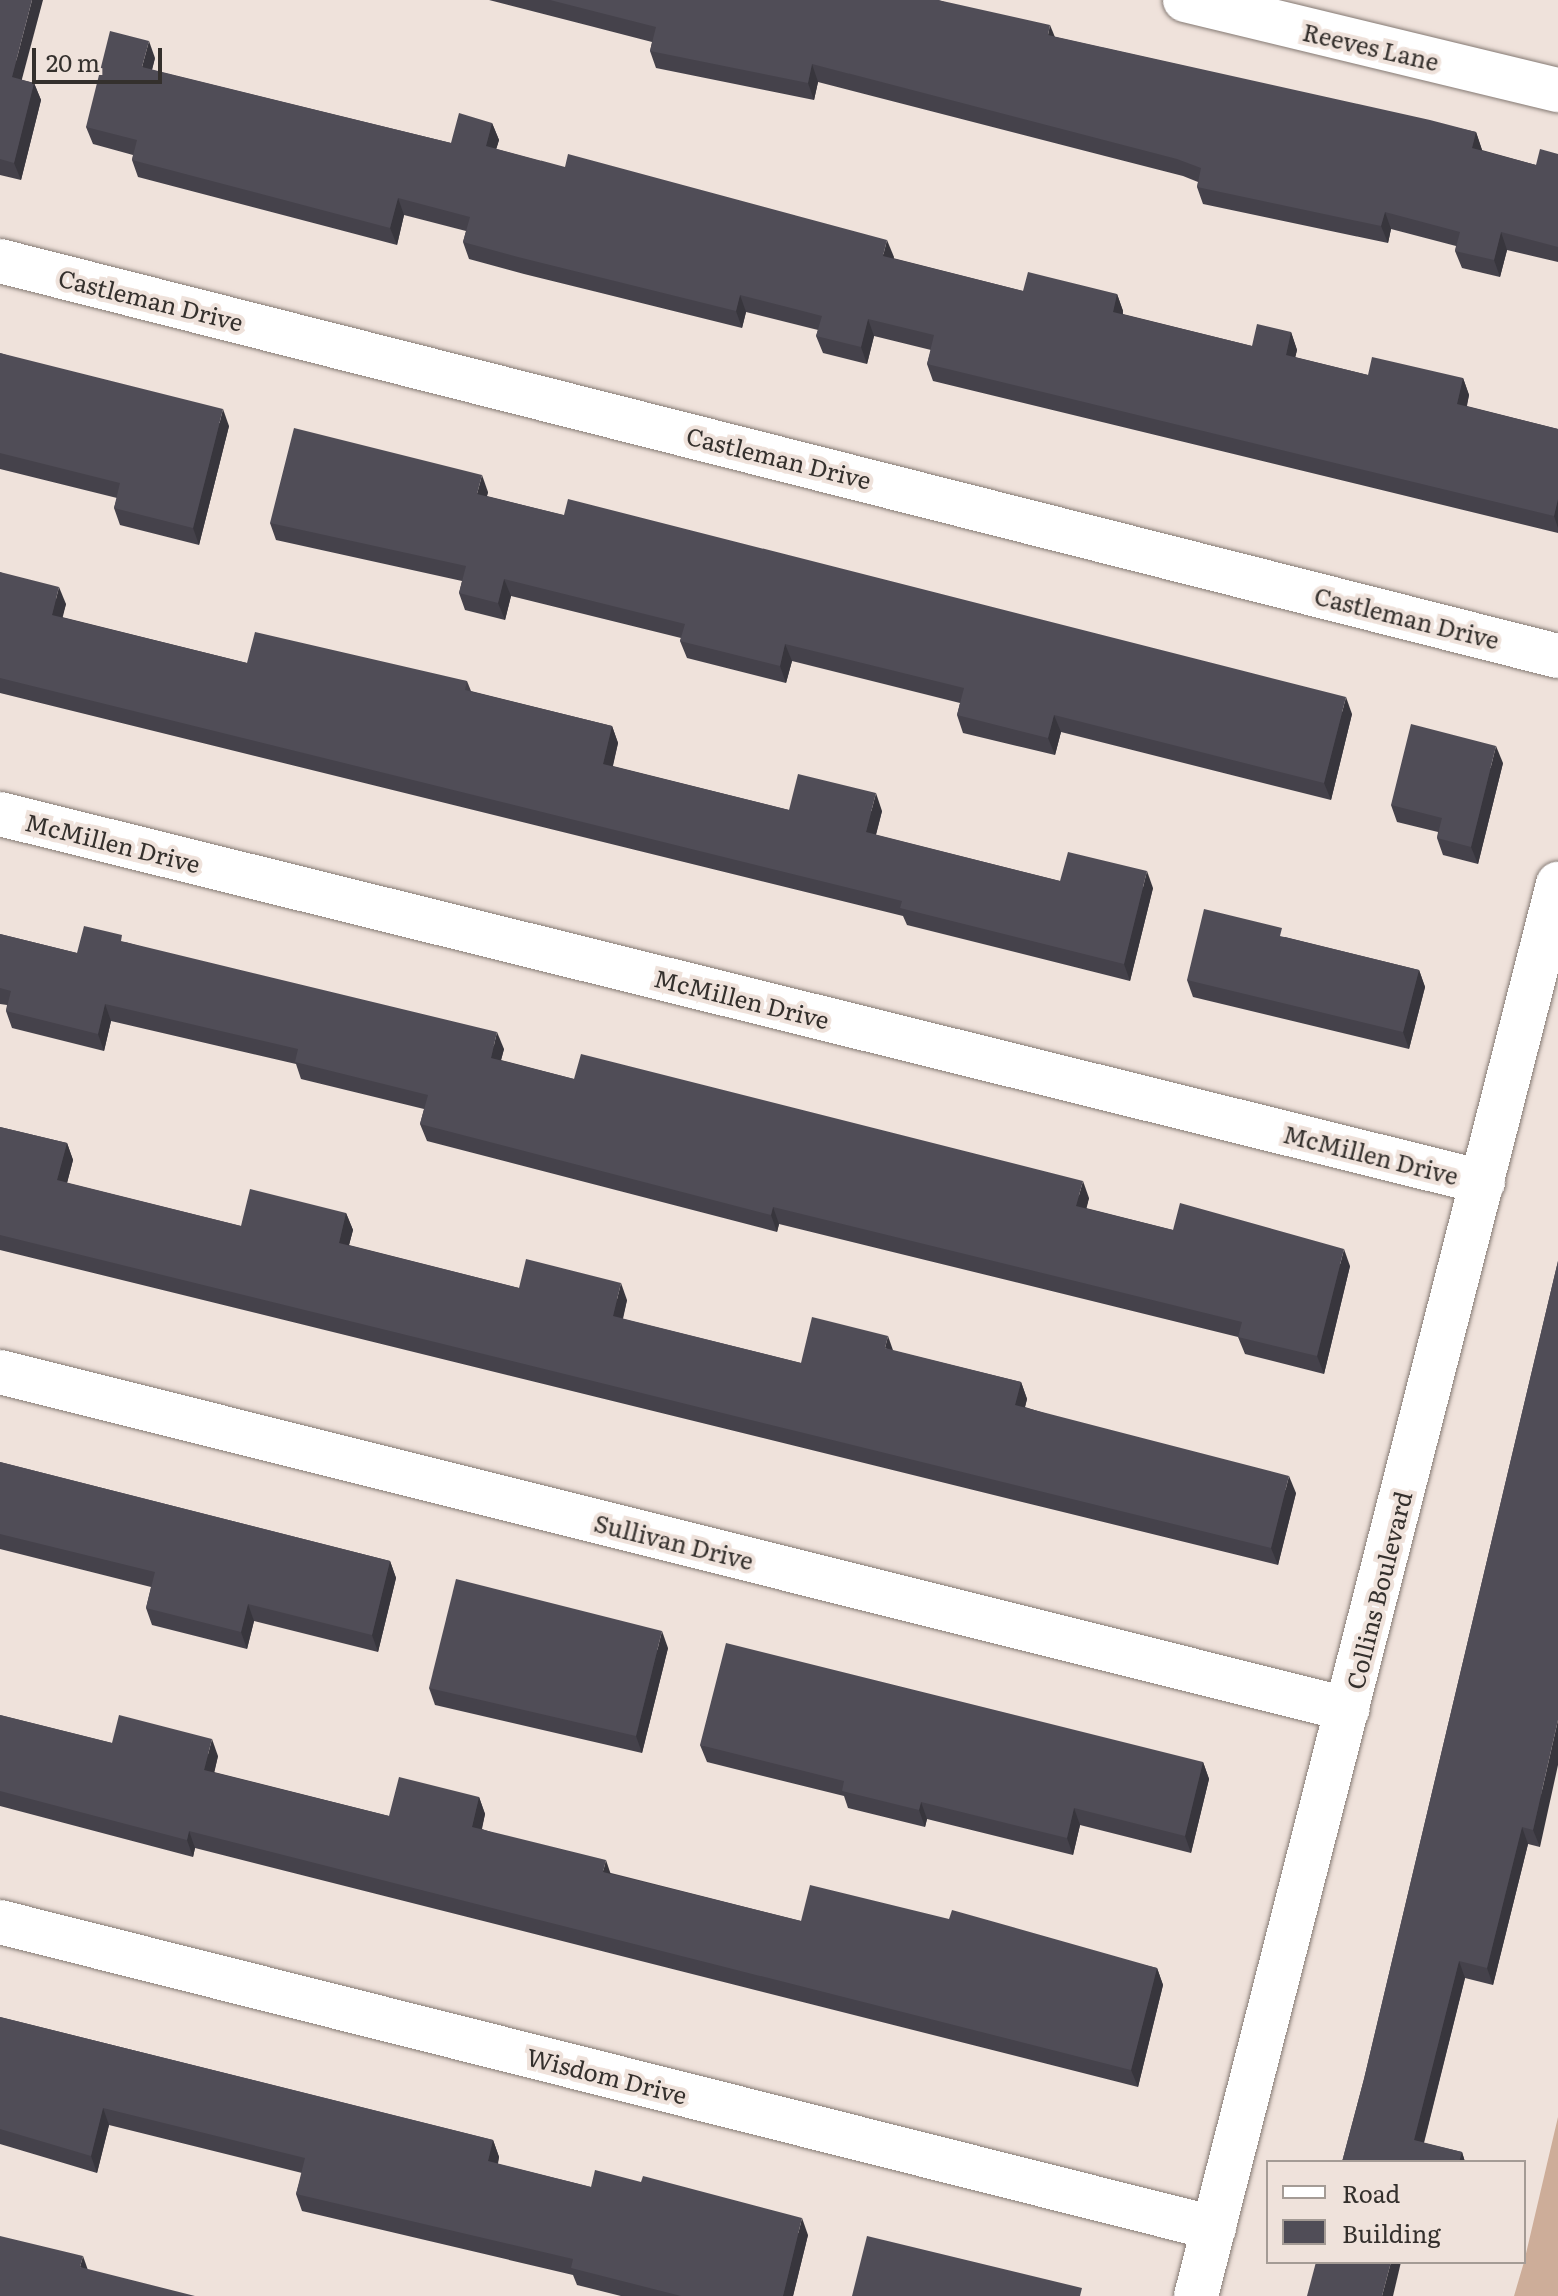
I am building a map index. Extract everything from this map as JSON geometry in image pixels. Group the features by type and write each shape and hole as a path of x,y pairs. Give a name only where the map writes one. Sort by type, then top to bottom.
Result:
{"street":[{"name":"Reeves Lane","path":"1185,0 1558,90"},
{"name":"Castleman Drive","path":"0,261 1558,656"},
{"name":"McMillen Drive","path":"0,814 1483,1182"},
{"name":"Collins Boulevard","path":"1196,2296 1558,884"},
{"name":"Sullivan Drive","path":"0,1372 1347,1709"},
{"name":"Wisdom Drive","path":"0,1922 1214,2228"}],"shaded area":[{"path":"1558,2117 1558,2296 1514,2296 1523,2264 1526,2264"}],"building":[{"path":"0,0 32,0 12,77 34,83 14,163 0,159"},
{"path":"550,0 938,0 1050,25 1048,35 1476,132 1472,148 1536,165 1540,149 1558,154 1558,247 1501,232 1494,260 1455,251 1460,232 1385,212 1381,226 1197,187 1201,168 1177,159 812,64 808,83 650,51 656,27"},
{"path":"110,31 149,41 142,67 451,143 459,113 492,123 486,146 565,167 568,154 887,240 883,256 1023,291 1028,272 1117,294 1113,312 1252,346 1257,324 1291,332 1286,355 1368,375 1372,357 1463,378 1457,404 1558,429 1558,499 1554,516 927,364 934,335 868,319 861,347 816,336 822,316 740,295 736,311 463,242 470,217 398,198 390,228 132,160 137,140 86,127"},
{"path":"0,353 223,409 193,528 114,508 120,483 0,453"},
{"path":"294,428 482,475 477,494 564,515 568,499 1346,697 1324,783 1054,715 1048,738 957,715 964,688 785,644 780,666 680,641 685,624 504,579 498,603 459,593 466,566 270,523"},
{"path":"0,572 59,587 52,615 247,663 255,632 467,681 465,690 612,726 603,764 789,810 798,774 876,793 866,832 1060,881 1068,852 1147,871 1124,964 900,908 902,901 0,678"},
{"path":"1411,724 1496,746 1471,847 1437,838 1442,818 1391,805"},
{"path":"1204,909 1282,928 1280,936 1419,970 1403,1032 1187,980"},
{"path":"84,926 122,935 121,941 497,1032 491,1058 574,1079 581,1054 1083,1181 1076,1206 1173,1230 1180,1203 1344,1249 1317,1356 1238,1337 1242,1322 773,1207 771,1215 420,1124 428,1095 295,1062 298,1049 105,1004 98,1034 6,1011 11,991 0,988 0,934 77,953"},
{"path":"0,1127 67,1143 57,1180 241,1226 250,1189 346,1213 339,1243 519,1288 526,1259 621,1283 613,1316 801,1363 812,1317 888,1336 885,1348 1021,1382 1015,1405 1289,1476 1271,1548 0,1235"},
{"path":"1558,1261 1558,1720 1533,1830 1522,1827 1487,1968 1459,1961 1414,2140 1462,2152 1460,2160 1343,2160"},
{"path":"0,1462 390,1561 372,1635 248,1604 241,1632 146,1608 155,1572 0,1534"},
{"path":"456,1579 662,1631 636,1736 429,1688"},
{"path":"726,1643 1203,1762 1185,1836 1074,1808 1067,1838 921,1802 919,1810 842,1791 844,1781 700,1745"},
{"path":"0,1715 112,1743 119,1715 212,1739 204,1770 389,1816 399,1777 479,1797 472,1827 606,1860 603,1872 801,1921 810,1885 949,1919 952,1910 1157,1968 1131,2070 189,1831 187,1840 0,1791"},
{"path":"0,2017 493,2140 488,2161 591,2187 595,2170 641,2182 643,2176 802,2218 783,2296 681,2296 571,2268 573,2259 296,2194 305,2158 103,2108 91,2156 0,2129"},
{"path":"0,2236 83,2256 80,2267 195,2296 0,2296"},
{"path":"867,2236 1082,2288 1080,2296 852,2296"},
{"path":"1315,2264 1390,2264 1382,2296 1307,2296"}]}
